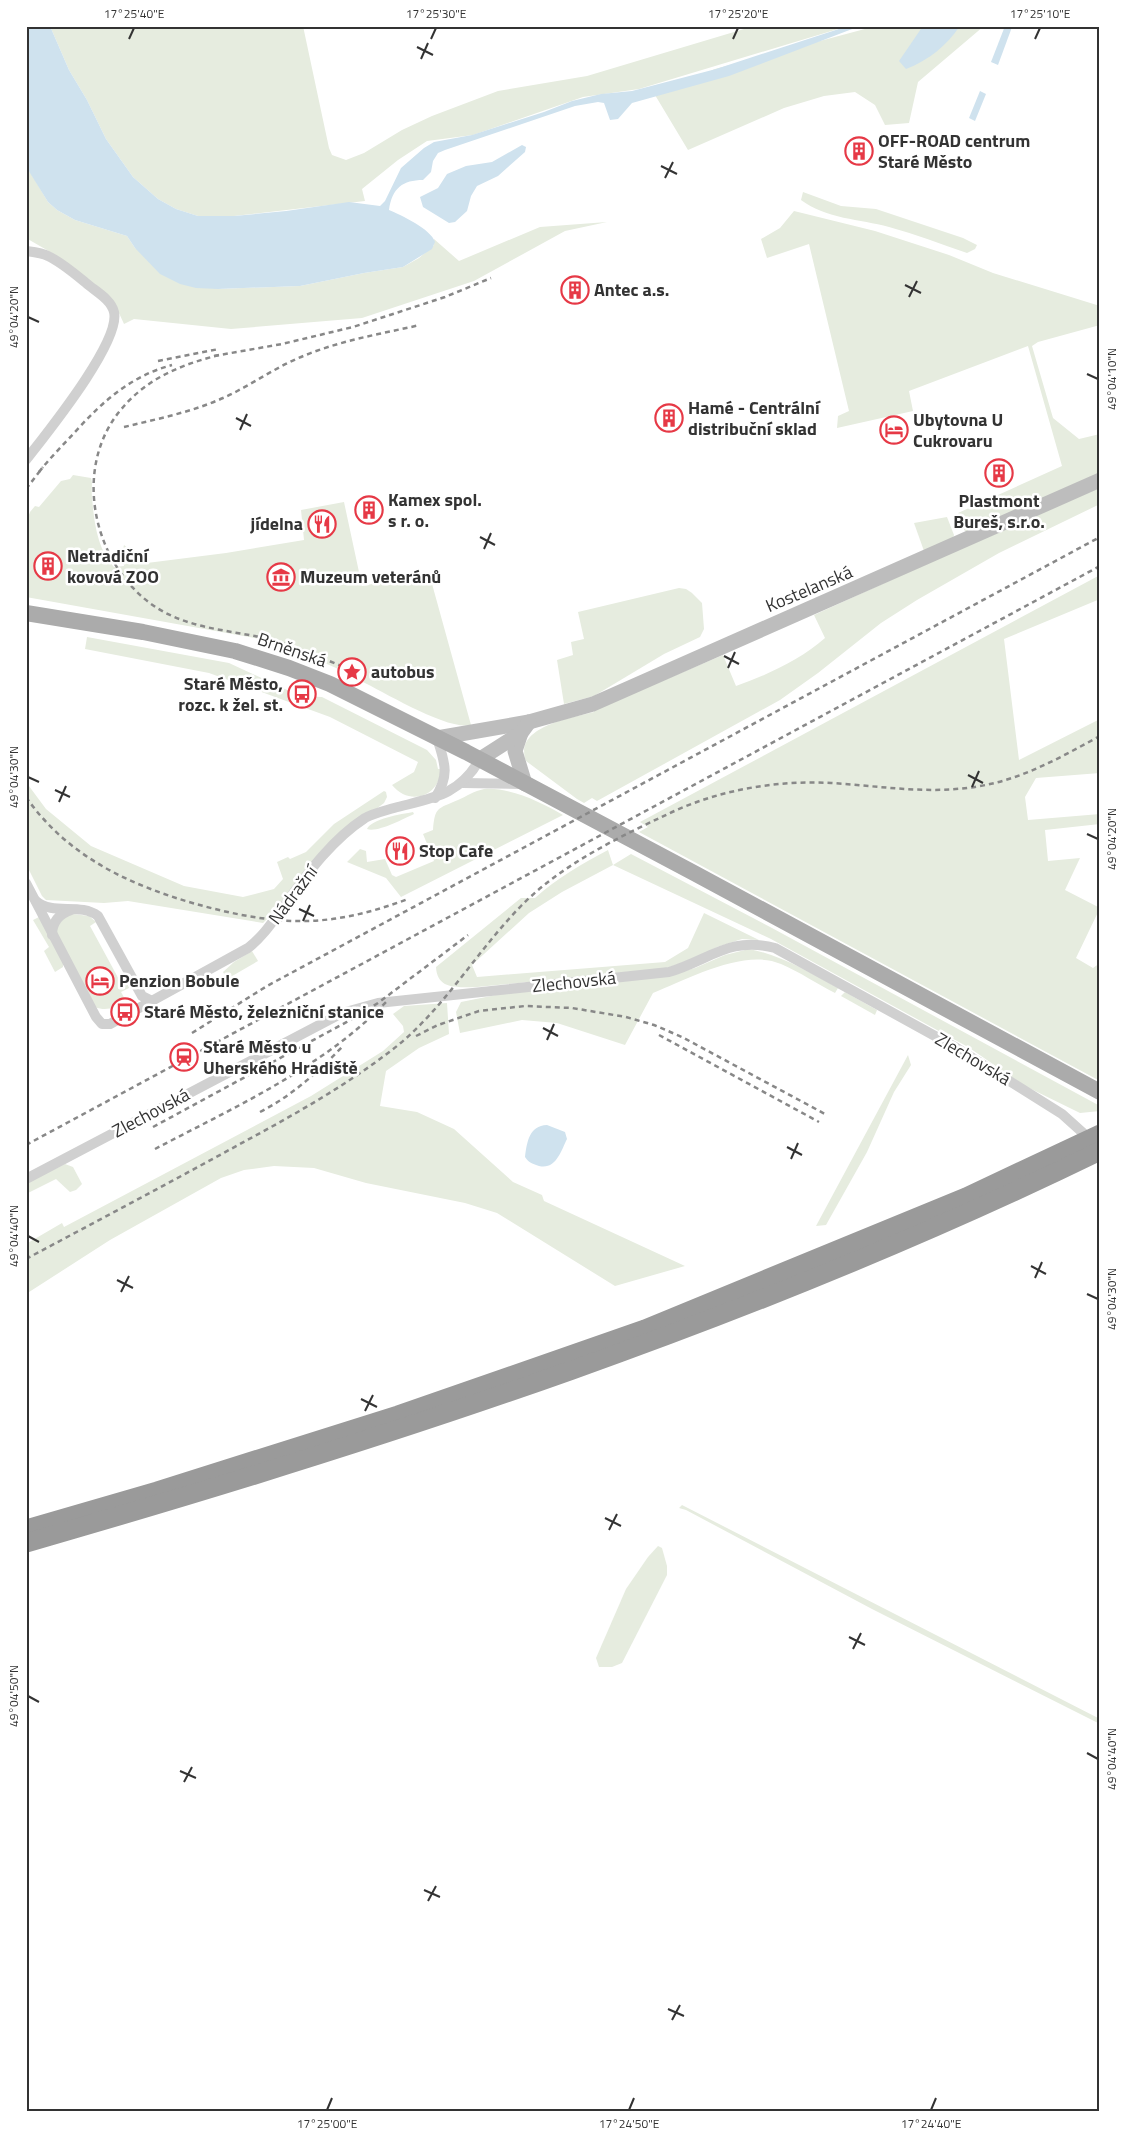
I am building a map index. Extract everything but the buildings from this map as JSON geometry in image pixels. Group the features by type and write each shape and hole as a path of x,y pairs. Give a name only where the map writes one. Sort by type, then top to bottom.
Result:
{"highway":[{"path":"26,1543 161,1504 400,1429 650,1342 870,1254 975,1209 1077,1154 1100,1134"},
{"path":"26,1529 157,1491 398,1415 645,1329 966,1197 1077,1154 1100,1150"}],"main road":[{"name":"Kostelanská","path":"480,759 525,728 593,704 1100,480"},
{"name":"Brněnská","path":"26,613 180,639 265,660 330,684 480,759 1100,1092"},
{"name":"Kostelanská","path":"437,738 498,728 525,728"},
{"path":"480,759 485,741 498,728"},
{"path":"525,728 515,752 525,784"}],"street":[{"path":"26,251 49,256 83,280 109,303 115,314 115,321 108,342 67,407 26,460"},
{"path":"435,798 443,783 446,771 437,738"},
{"name":"Nádražní","path":"463,783 480,759"},
{"name":"Nádražní","path":"26,883 97,1020 105,1025 236,956 256,942 318,862 359,823 382,811 435,798 463,783 525,784"},
{"path":"35,900 42,906 49,908 88,911 98,916 142,996 152,1001"},
{"path":"52,935 54,925 59,917 72,910"},
{"name":"Zlechovská","path":"26,1179 342,1013 387,1002 669,972 687,967 740,944 757,943 775,948 955,1047 1062,1114 1100,1150"}],"shaded area":[{"path":"50,26 303,26 329,148 332,155 346,160 364,153 402,130 432,116 498,91 587,76 754,26 848,26 639,89 583,97 473,135 427,141 398,160 362,189 365,201 234,216 198,216 176,209 158,199 133,177 106,139 87,100 69,70"},
{"path":"876,26 984,26 918,82 909,123 885,125 875,105 855,92 824,96 784,108 688,150 655,95 715,69"},
{"path":"26,165 48,202 57,210 75,220 127,236 135,248 218,289 300,286 403,267 419,258 434,245 434,239 459,261 540,227 607,222 565,231 474,281 362,318 231,329 134,319 124,324 114,302 52,253 26,238"},
{"path":"803,192 841,206 876,209 963,238 977,245 975,249 967,253 878,224 832,215 801,200"},
{"path":"794,211 875,231 949,255 993,273 1100,306 1100,325 1038,342 1032,346 1053,418 1079,439 1100,434 1100,475 967,532 964,530 964,524 958,513 1062,466 1028,346 909,391 913,411 837,428 838,416 849,411 809,244 767,258 761,239 780,228"},
{"path":"73,475 91,478 97,534 108,560 114,567 124,566 122,553 124,545 136,555 139,564 226,553 304,540 301,510 344,502 362,586 429,573 471,725 461,725 432,717 400,701 361,681 359,668 343,671 304,654 260,639 26,597 26,523 30,512 35,506 39,507 61,481 70,479"},
{"path":"1100,485 1100,504 999,553 917,600 881,623 818,673 780,700 597,801 592,798 584,803 526,761 524,749 528,740 546,726 594,712 594,710 723,655 736,686 771,672 794,660 825,638 814,615"},
{"path":"947,517 954,535 953,538 924,551 914,523"},
{"path":"1100,575 1100,599 1004,639 1019,760 1100,719 1100,773 1036,778 1025,797 1028,820 1100,814 1100,824 1045,830 1048,861 1080,858 1065,890 1100,908 1076,958 1093,968 1100,963 1100,1081 639,832 648,827 640,822"},
{"path":"679,588 686,589 702,603 704,629 700,637 664,654 594,696 564,704 557,660 573,655 571,642 584,639 578,612"},
{"path":"87,637 229,663 300,696 322,697 427,750 436,760 438,769 441,769 439,778 430,792 415,797 407,796 399,792 392,785 414,772 418,762 330,717 209,673 85,649"},
{"path":"26,782 46,809 91,846 184,886 243,897 274,889 283,879 277,862 306,852 334,824 384,791 387,797 384,803 320,852 263,923 128,901 104,903 46,900 42,896 26,864"},
{"path":"484,789 504,790 515,793 545,805 563,815 401,897 386,878 347,862 360,849 366,851 367,862 385,859 392,875 396,877 434,861 423,834 433,830 438,810"},
{"path":"413,812 414,814 390,825 377,829 367,829 374,822"},
{"path":"608,850 613,865 562,892 529,913 472,965 477,977 665,962 688,948 704,913 759,940 742,939 717,947 698,957 664,969 477,987 451,986 440,980 436,967 521,898 535,898 579,866"},
{"path":"631,854 772,928 1100,1106 1100,1111 1080,1113 1025,1086 968,1047 771,939 613,865"},
{"path":"73,914 89,916 96,922 90,926 122,985 128,982 131,987 121,992 126,1001 115,1007 107,1009 95,1007 58,942 56,928 65,917"},
{"path":"39,917 63,963 63,967 55,972 44,951 49,947 33,920"},
{"path":"749,949 784,960 838,988 835,993 781,964 766,960 733,962 699,973 653,993 625,1045 557,1023 522,1020 460,1033 456,1012 461,1002 506,993 662,977 695,968 725,955"},
{"path":"252,951 258,961 227,979 223,972 234,962"},
{"path":"845,992 877,1010 875,1015 841,996"},
{"path":"447,1003 449,1034 419,1048 386,1071 380,1106 417,1112 454,1129 513,1182 542,1195 544,1201 685,1266 615,1286 497,1213 465,1203 366,1183 314,1168 274,1166 244,1170 221,1178 110,1240 26,1294 26,1244 62,1223 64,1227 311,1096 383,1051 404,1032 403,1026 393,1014 404,1006"},
{"path":"908,1055 911,1065 894,1092 867,1152 826,1225 816,1226"},
{"path":"65,1164 73,1167 82,1184 76,1190 70,1192 56,1179 26,1194 26,1183"},
{"path":"682,1505 1100,1719 1100,1724 872,1609 679,1508"},
{"path":"658,1546 662,1548 667,1566 667,1575 622,1663 612,1667 599,1667 596,1658 626,1589"}],"water":[{"path":"26,26 50,26 69,70 87,100 106,139 133,177 158,199 176,209 198,216 234,216 349,202 380,206 385,201 401,168 434,142 472,135 572,101 601,94 632,91 716,69 848,26 860,26 729,76 632,103 618,119 610,120 604,103 598,102 575,106 438,153 433,161 431,172 423,180 416,180 400,187 391,202 389,210 422,227 435,242 432,249 403,267 300,286 218,289 196,288 180,284 160,274 135,248 127,236 75,220 57,210 48,202 26,165"},
{"path":"923,26 960,26 936,52 906,69 899,61"},
{"path":"1005,26 1012,27 998,65 991,62"},
{"path":"980,91 986,94 975,121 969,118"},
{"path":"522,145 526,147 525,152 498,176 477,186 471,196 467,211 455,222 449,223 423,207 420,197 438,188 447,174 466,166 492,162"},
{"path":"547,1125 565,1132 567,1139 554,1162 550,1165 539,1166 533,1164 525,1157 527,1146 530,1136 536,1128"}],"railway":[{"path":"214,356 282,344 353,327 445,297 491,278"},
{"path":"124,427 174,415 211,403 291,361 315,351 359,338 420,325"},
{"path":"158,361 219,349"},
{"path":"219,355 191,363 164,375 129,400 119,412 105,436 96,461 94,488 96,516 104,542 117,567 133,588 154,606 167,614 210,628 269,639 344,667"},
{"path":"39,472 107,400 143,376 172,365"},
{"path":"26,489 43,467"},
{"path":"192,1033 267,986 1100,537"},
{"path":"26,1145 1100,566"},
{"path":"26,1259 316,1102 370,1066 388,1053 425,1020 504,924 537,891 590,854 649,823 707,799 748,788 768,785 810,782 943,790 996,783 1027,773 1100,736"},
{"path":"26,797 42,818 60,836 101,866 147,888 210,908 265,919 308,921 359,914 408,899"},
{"path":"153,1127 354,1018 378,1003 468,935"},
{"path":"155,1149 246,1102 306,1066 335,1047 386,1002"},
{"path":"416,1036 438,1025 479,1011 525,1006 572,1008 626,1017 654,1025 682,1037 825,1114"},
{"path":"659,1035 819,1122"},
{"path":"260,1112 305,1082 344,1045"}],"place":[{"name":"OFF-ROAD centrum Staré Město","path":"859,151"},
{"name":"Antec a.s.","path":"575,290"},
{"name":"Hamé - Centrální distribuční sklad","path":"669,418"},
{"name":"Ubytovna U Cukrovaru","path":"894,430"},
{"name":"Plastmont Bureš, s.r.o.","path":"999,473"},
{"name":"Kamex spol. s r. o.","path":"369,510"},
{"name":"jídelna","path":"322,524"},
{"name":"Netradiční kovová ZOO","path":"48,566"},
{"name":"Muzeum veteránů","path":"281,577"},
{"name":"autobus","path":"352,672"},
{"name":"Staré Město, rozc. k žel. st.","path":"302,694"},
{"name":"Stop Cafe","path":"400,851"},
{"name":"Penzion Bobule","path":"100,981"},
{"name":"Staré Město, železniční stanice","path":"125,1012"},
{"name":"Staré Město u Uherského Hradiště","path":"184,1057"}]}
